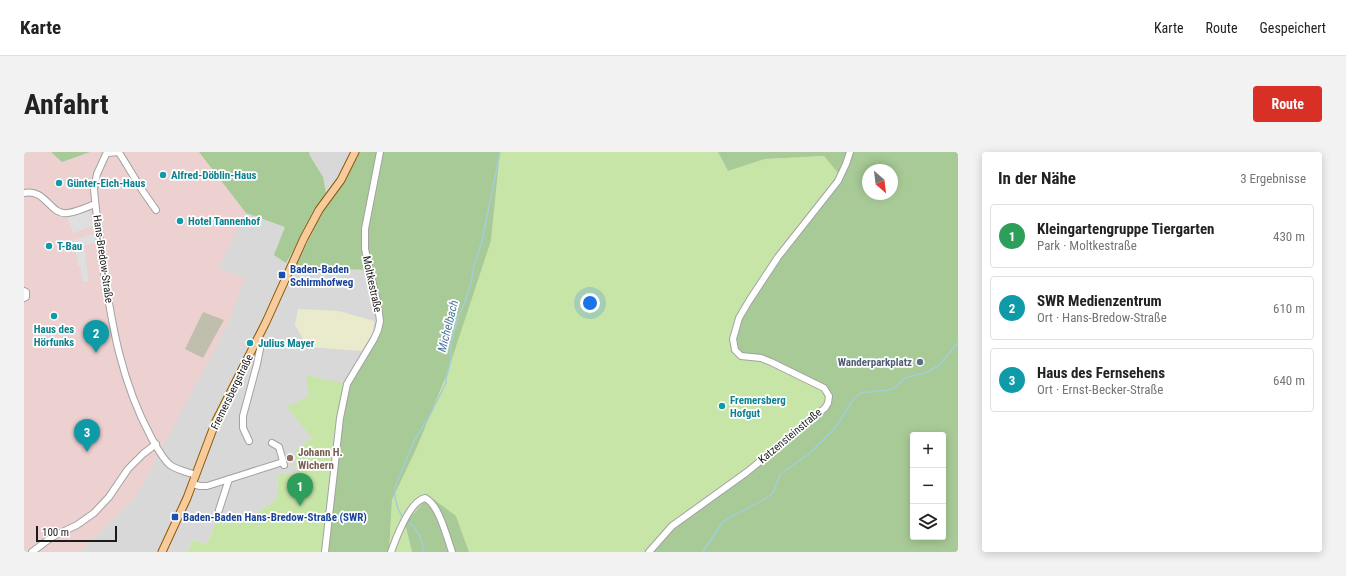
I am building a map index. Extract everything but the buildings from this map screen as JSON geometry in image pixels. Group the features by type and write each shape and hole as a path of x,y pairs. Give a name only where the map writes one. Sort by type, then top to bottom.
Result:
{"main road":[{"name":"Fremersbergstraße","path":"162,552 192,484 216,421 257,340 304,238 319,210 341,180 355,152"}],"street":[{"name":"Hans-Bredow-Straße","path":"156,210 120,154 118,152 108,152 97,174 94,189 108,298 119,356 141,416 156,444 170,464 178,469 196,474"},
{"name":"Moltkestraße","path":"325,552 340,418 347,384 374,339 380,321 365,249 365,229 380,152"},
{"name":"Katzensteinstraße","path":"649,552 672,526 764,458 825,408 828,403 829,396 824,388 761,358 741,356 735,350 733,339 739,318 749,300 775,261 838,181 850,152"},
{"name":"Hans-Bredow-Straße","path":"24,193 33,191 39,194 57,211 62,213 68,213 95,204"},
{"path":"24,291 26,292 26,297 24,298"},
{"path":"249,441 243,428 242,416 257,364 261,344 257,340"},
{"path":"192,484 207,486 284,463 279,447 272,443"},
{"path":"32,552 52,537 77,525 94,513 109,497 128,469 156,444"},
{"path":"219,510 229,479"},
{"path":"391,552 402,525 410,512 421,499 425,498 429,500 438,514 452,552"}],"shaded area":[{"path":"24,152 357,152 343,184 324,209 295,267 369,269 378,306 378,330 347,384 309,396 312,438 295,450 297,474 279,473 276,500 237,524 218,517 207,544 193,540 187,552 24,552"},
{"path":"30,152 51,152 62,162 90,152 199,152 246,213 218,268 245,278 228,324 136,497 79,552 24,552 24,155"},
{"path":"88,209 93,226 73,233 67,217"},
{"path":"98,232 99,241 84,246 89,281 83,282 80,266 78,266 74,240"},
{"path":"298,309 339,311 374,321 373,332 362,351 308,347 295,325"},
{"path":"203,312 224,320 203,358 185,349"}],"green space":[{"path":"51,152 90,152 62,162"},
{"path":"199,152 309,152 323,177 326,193 286,263 274,255 285,227 246,213"},
{"path":"359,152 500,152 491,241 447,374 417,447 392,500 389,552 325,552 347,384 378,330 380,321 369,270 295,267 324,209 343,184"},
{"path":"500,152 718,152 728,171 765,159 824,156 844,179 774,268 761,358 827,392 828,403 649,552 469,552 456,516 405,524 412,552 389,552 392,500 417,447 447,374 491,241"},
{"path":"718,152 958,152 958,552 649,552 663,536 825,408 827,392 761,358 738,353 734,330 774,268 843,179 824,156 765,159 728,171"},
{"path":"306,375 347,384 325,552 187,552 193,540 207,544 218,517 237,523 260,511 276,500 279,473 297,474 295,450 312,438 287,407 309,396"},
{"path":"429,496 456,516 469,552 412,552 405,524"}],"waterway":[{"name":"Michelbach","path":"403,518 398,509 395,497 395,487 414,441 430,415 446,383 451,360 451,343 458,317 471,283 474,265 482,241 500,152"},
{"path":"703,552 722,523 773,493 780,474 808,455 836,427 852,401 860,393 888,390 894,388 905,378 928,372 939,365 958,343"},
{"name":"Michelbach","path":"410,523 420,536 423,552"}],"place":[{"name":"Alfred-Döblin-Haus","path":"163,175"},
{"name":"Günter-Eich-Haus","path":"59,183"},
{"name":"Hotel Tannenhof","path":"180,221"},
{"name":"T-Bau","path":"49,246"},
{"name":"Baden-Baden Schirmhofweg","path":"282,275"},
{"name":"Haus des Hörfunks","path":"54,316"},
{"name":"Julius Mayer","path":"250,343"},
{"name":"SWR Medienzentrum","path":"96,353"},
{"name":"Wanderparkplatz","path":"920,362"},
{"name":"Fremersberg Hofgut","path":"722,406"},
{"name":"Haus des Fernsehens","path":"87,452"},
{"name":"Johann H. Wichern","path":"290,458"},
{"name":"Kleingartengruppe Tiergarten","path":"300,506"},
{"name":"Baden-Baden Hans-Bredow-Straße (SWR)","path":"175,517"}]}
